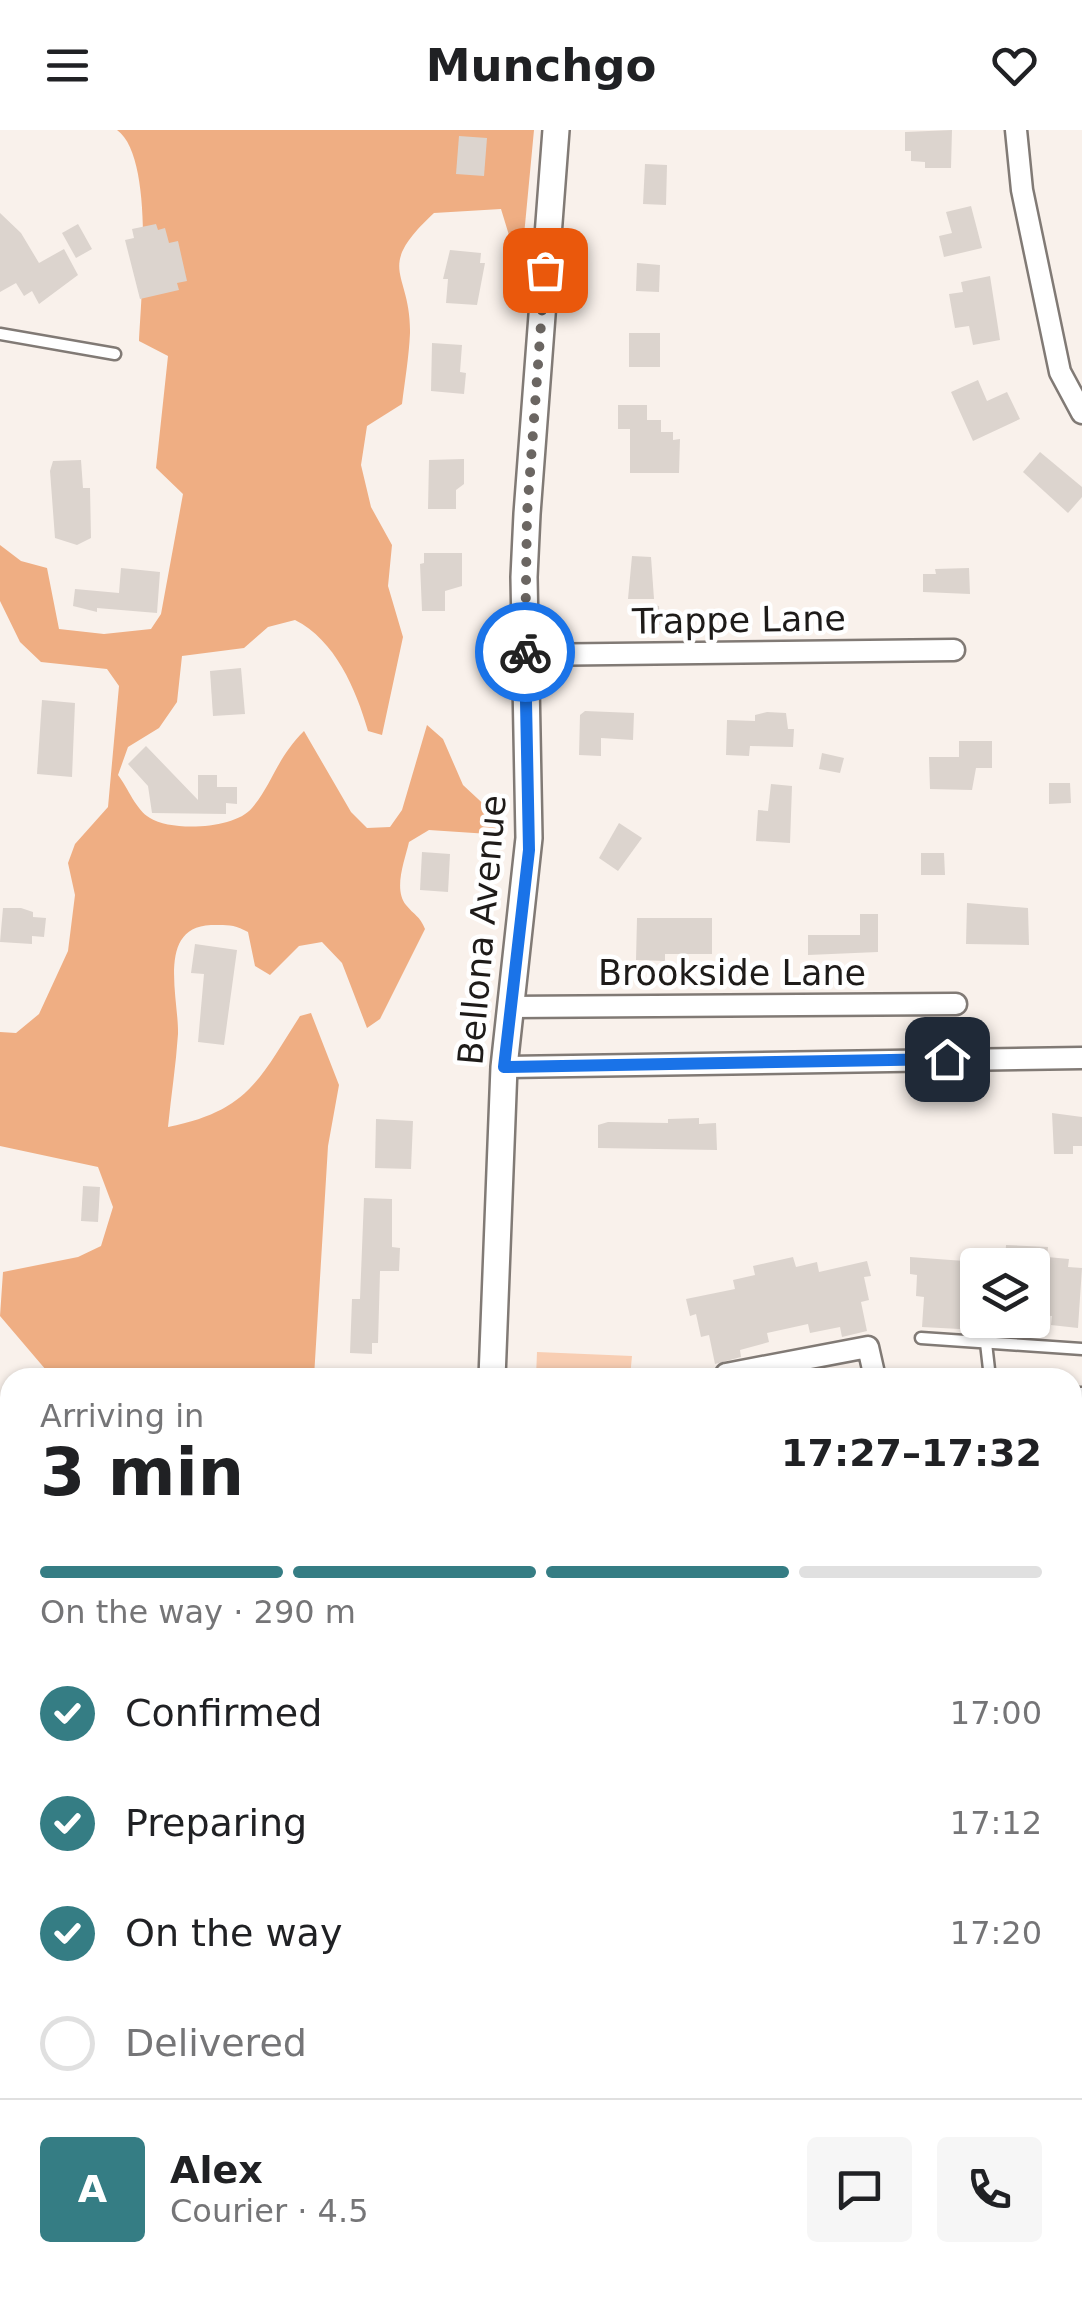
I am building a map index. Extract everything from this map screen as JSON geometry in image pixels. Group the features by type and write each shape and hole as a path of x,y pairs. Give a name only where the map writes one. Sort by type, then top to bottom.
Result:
{"street":[{"name":"Bellona Avenue","path":"492,1368 504,1067 529,850 524,577 533,404 556,130"},
{"path":"1016,130 1022,190 1060,372 1082,413"},
{"name":"Trappe Lane","path":"525,654 954,650"},
{"name":"Brookside Lane","path":"509,1007 956,1004"},
{"path":"504,1067 1082,1058"},
{"path":"758,1368 868,1347 873,1368"}],"lane":[{"path":"0,334 116,354"},
{"path":"921,1338 1082,1349"},
{"path":"986,1343 989,1368"}],"shaded area":[{"path":"117,130 534,130 523,246 512,245 501,209 434,213 415,232 400,259 410,333 402,404 367,426 361,465 371,507 392,545 388,586 403,637 382,735 368,731 350,683 333,653 295,620 268,627 244,648 182,656 177,702 159,728 128,747 118,775 150,818 187,827 218,824 252,808 304,731 351,812 367,828 390,827 402,810 427,725 443,739 463,785 506,825 504,835 429,830 409,842 400,891 425,929 380,1019 367,1028 342,963 322,942 299,946 270,975 255,966 248,932 234,926 194,929 183,938 177,951 174,985 178,1034 168,1127 217,1112 234,1102 261,1075 300,1016 311,1013 339,1085 328,1146 315,1368 44,1368 0,1316 3,1272 78,1257 101,1246 113,1207 98,1167 0,1146 0,1032 16,1033 39,1014 68,951 75,895 68,863 75,844 108,807 119,686 107,669 41,662 20,642 0,601 0,545 21,561 47,568 59,629 104,634 151,629 161,614 183,494 156,468 168,356 139,341 143,229 137,168 129,145"},
{"path":"537,1352 632,1356 631,1368 536,1368"}],"building":[{"path":"952,130 951,168 925,168 925,162 911,161 911,151 905,151 905,132"},
{"path":"459,136 487,138 484,176 456,174"},
{"path":"645,164 667,165 666,205 643,204"},
{"path":"971,206 982,248 944,257 939,236 952,233 946,212"},
{"path":"0,213 21,233 39,263 64,249 78,275 39,304 32,291 24,296 16,283 0,292"},
{"path":"78,224 92,249 76,258 62,233"},
{"path":"156,224 158,230 165,228 169,243 178,241 187,281 177,283 179,290 140,299 125,240 134,238 132,229"},
{"path":"450,250 481,253 480,263 485,263 477,305 446,303 448,279 443,279"},
{"path":"637,263 660,265 659,292 636,291"},
{"path":"990,276 1000,340 973,345 969,326 955,328 949,294 963,292 961,282"},
{"path":"629,333 660,333 660,367 629,367"},
{"path":"432,343 462,345 460,372 466,373 464,394 431,391"},
{"path":"978,380 987,401 1007,392 1020,419 973,441 951,392"},
{"path":"618,405 647,405 647,420 661,420 661,432 673,432 673,440 680,439 679,473 630,473 630,429 618,429"},
{"path":"1040,452 1082,487 1082,497 1068,513 1023,472"},
{"path":"464,459 464,484 456,490 456,509 428,509 429,460"},
{"path":"81,460 83,488 90,488 91,538 77,545 55,538 50,471 53,461"},
{"path":"424,553 462,553 462,586 445,591 445,611 422,611 420,564 424,563"},
{"path":"632,556 651,557 654,599 628,599"},
{"path":"121,568 160,572 157,613 97,608 97,612 73,606 75,589 119,593"},
{"path":"969,568 970,594 923,592 923,574 936,574 935,569"},
{"path":"640,604 659,606 660,625 640,625"},
{"path":"241,668 245,714 213,716 210,671"},
{"path":"42,700 75,703 72,777 37,774"},
{"path":"585,711 634,713 633,740 601,738 601,756 579,755 580,715"},
{"path":"786,713 788,729 794,729 793,747 750,746 749,756 726,755 727,720 755,721 755,715"},
{"path":"959,741 992,741 992,768 976,768 972,790 930,789 929,757 959,757"},
{"path":"146,746 198,800 198,775 217,775 217,787 237,787 237,804 226,803 226,814 152,813 148,786 128,764"},
{"path":"822,753 844,758 840,773 819,769"},
{"path":"1049,783 1070,783 1071,803 1049,804"},
{"path":"771,784 792,786 790,843 756,841 758,810 768,811"},
{"path":"619,823 642,838 618,871 599,858"},
{"path":"422,852 450,854 448,892 420,890"},
{"path":"921,853 944,853 945,875 921,875"},
{"path":"967,903 1028,908 1029,945 966,944"},
{"path":"3,908 21,908 33,912 33,917 46,918 44,937 32,936 32,944 0,942"},
{"path":"860,914 878,914 878,952 808,955 808,935 860,935"},
{"path":"637,918 712,918 712,954 665,954 665,961 636,960"},
{"path":"195,944 237,950 224,1045 198,1042 204,974 191,973"},
{"path":"1052,1113 1082,1117 1082,1146 1073,1146 1073,1154 1054,1154"},
{"path":"699,1118 699,1124 716,1123 717,1150 598,1148 598,1125 608,1122 668,1123 668,1119"},
{"path":"376,1119 413,1121 411,1169 375,1168"},
{"path":"83,1186 100,1187 98,1222 81,1221"},
{"path":"364,1198 392,1199 392,1247 400,1248 399,1271 380,1271 378,1343 372,1343 372,1354 350,1353 352,1299 360,1299"},
{"path":"1006,1245 1048,1247 1048,1248 1006,1248"},
{"path":"793,1257 796,1267 817,1262 819,1272 867,1261 871,1276 864,1277 869,1300 861,1302 867,1331 842,1337 840,1327 810,1333 808,1324 767,1333 769,1342 740,1350 741,1357 715,1364 709,1335 701,1337 696,1314 690,1316 686,1299 735,1289 733,1280 755,1275 753,1266"},
{"path":"910,1257 960,1261 960,1329 922,1327 924,1297 916,1296 917,1275 910,1274"},
{"path":"1050,1257 1069,1259 1068,1267 1082,1268 1078,1328 1051,1325"}],"way so far":[{"path":"525,652 527,514 545,270"}],"route":[{"path":"525,652 531,782 529,850 504,1067 947,1059"}]}
